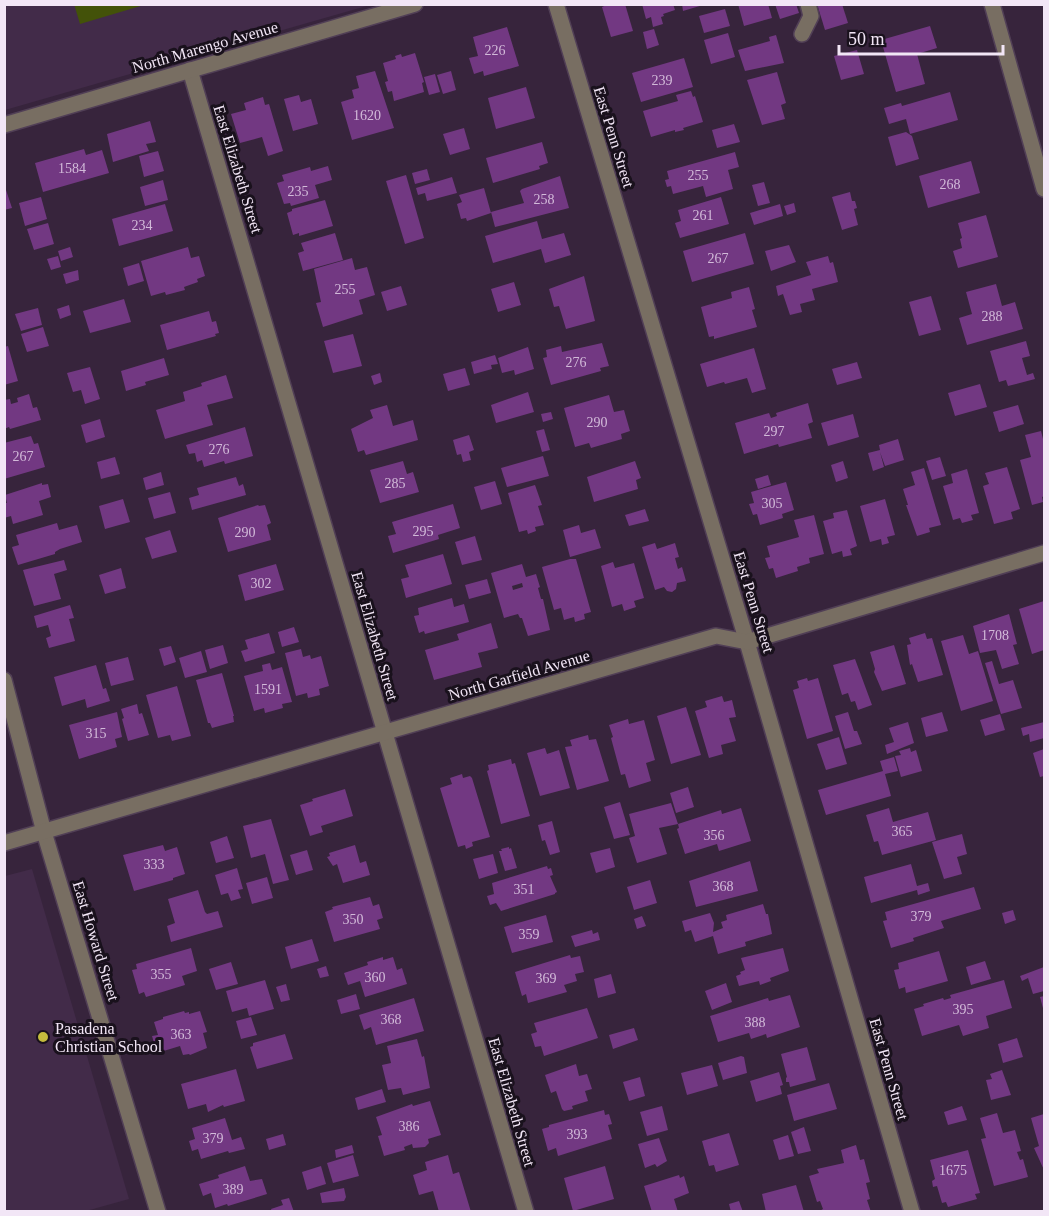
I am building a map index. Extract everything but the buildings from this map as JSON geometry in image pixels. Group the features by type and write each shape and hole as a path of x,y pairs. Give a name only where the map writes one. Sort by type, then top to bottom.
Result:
{"street":[{"name":"North Marengo Avenue","path":"4,125 415,4"},
{"name":"East Penn Street","path":"556,4 747,642 912,1212"},
{"path":"802,34 811,16 808,4"},
{"path":"992,4 1044,189"},
{"name":"East Elizabeth Street","path":"190,70 526,1212"},
{"name":"North Garfield Avenue","path":"4,843 716,636 747,642 1044,553"},
{"name":"East Howard Street","path":"4,680 44,832 158,1212"}],"shaded area":[{"path":"5,5 370,5 5,110"},
{"name":"Pasadena Christian School","path":"32,869 129,1199 86,1211 5,1211 5,876"}],"green space":[{"path":"74,4 144,4 144,5 80,24"}],"place":[{"name":"Pasadena Christian School","path":"43,1037"}]}
